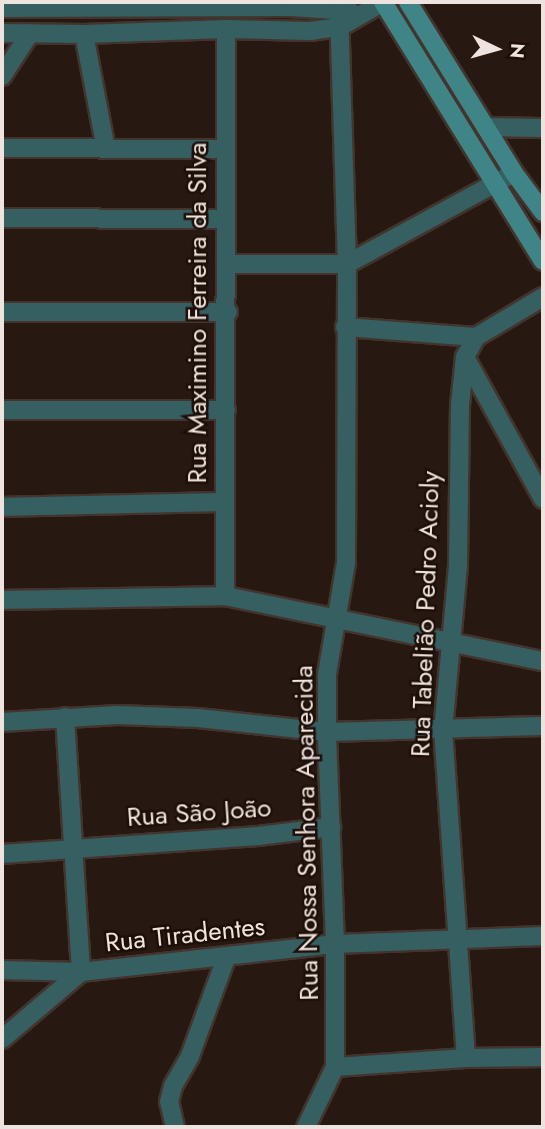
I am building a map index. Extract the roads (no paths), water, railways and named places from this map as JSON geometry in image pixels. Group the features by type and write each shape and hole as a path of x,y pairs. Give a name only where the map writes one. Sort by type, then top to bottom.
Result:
{"main road":[{"path":"383,2 543,261"},
{"path":"408,2 514,173 543,212"}],"street":[{"path":"2,33 84,34 226,29 310,31 340,27 383,2"},
{"path":"2,8 162,4 339,9 361,13"},
{"name":"Rua Nossa Senhora Aparecida","path":"335,1067 335,944 327,674 339,617 346,563 347,264 339,9"},
{"name":"Rua Maximino Ferreira da Silva","path":"225,596 223,502 228,312 226,29"},
{"path":"2,76 30,33"},
{"path":"84,34 106,149"},
{"path":"485,127 543,128"},
{"path":"2,148 225,149"},
{"path":"228,264 347,264 514,173"},
{"path":"2,218 226,219"},
{"path":"345,327 476,337 543,297"},
{"path":"2,312 228,312"},
{"name":"Rua Tabelião Pedro Acioly","path":"466,1058 443,731 458,567 460,405 465,357 476,337"},
{"path":"465,357 543,499"},
{"path":"2,410 226,410"},
{"path":"2,507 223,502"},
{"path":"2,600 225,596 339,617 451,645 543,661"},
{"path":"2,1039 81,972 71,850 65,717"},
{"path":"2,722 65,717 198,718 327,732 443,731 543,726"},
{"name":"Rua São João","path":"2,854 331,828"},
{"name":"Rua Tiradentes","path":"2,970 81,972 335,944 543,936"},
{"path":"175,1127 169,1102 173,1086 190,1056 226,958"},
{"path":"306,1127 335,1067 466,1058 543,1057"}]}
